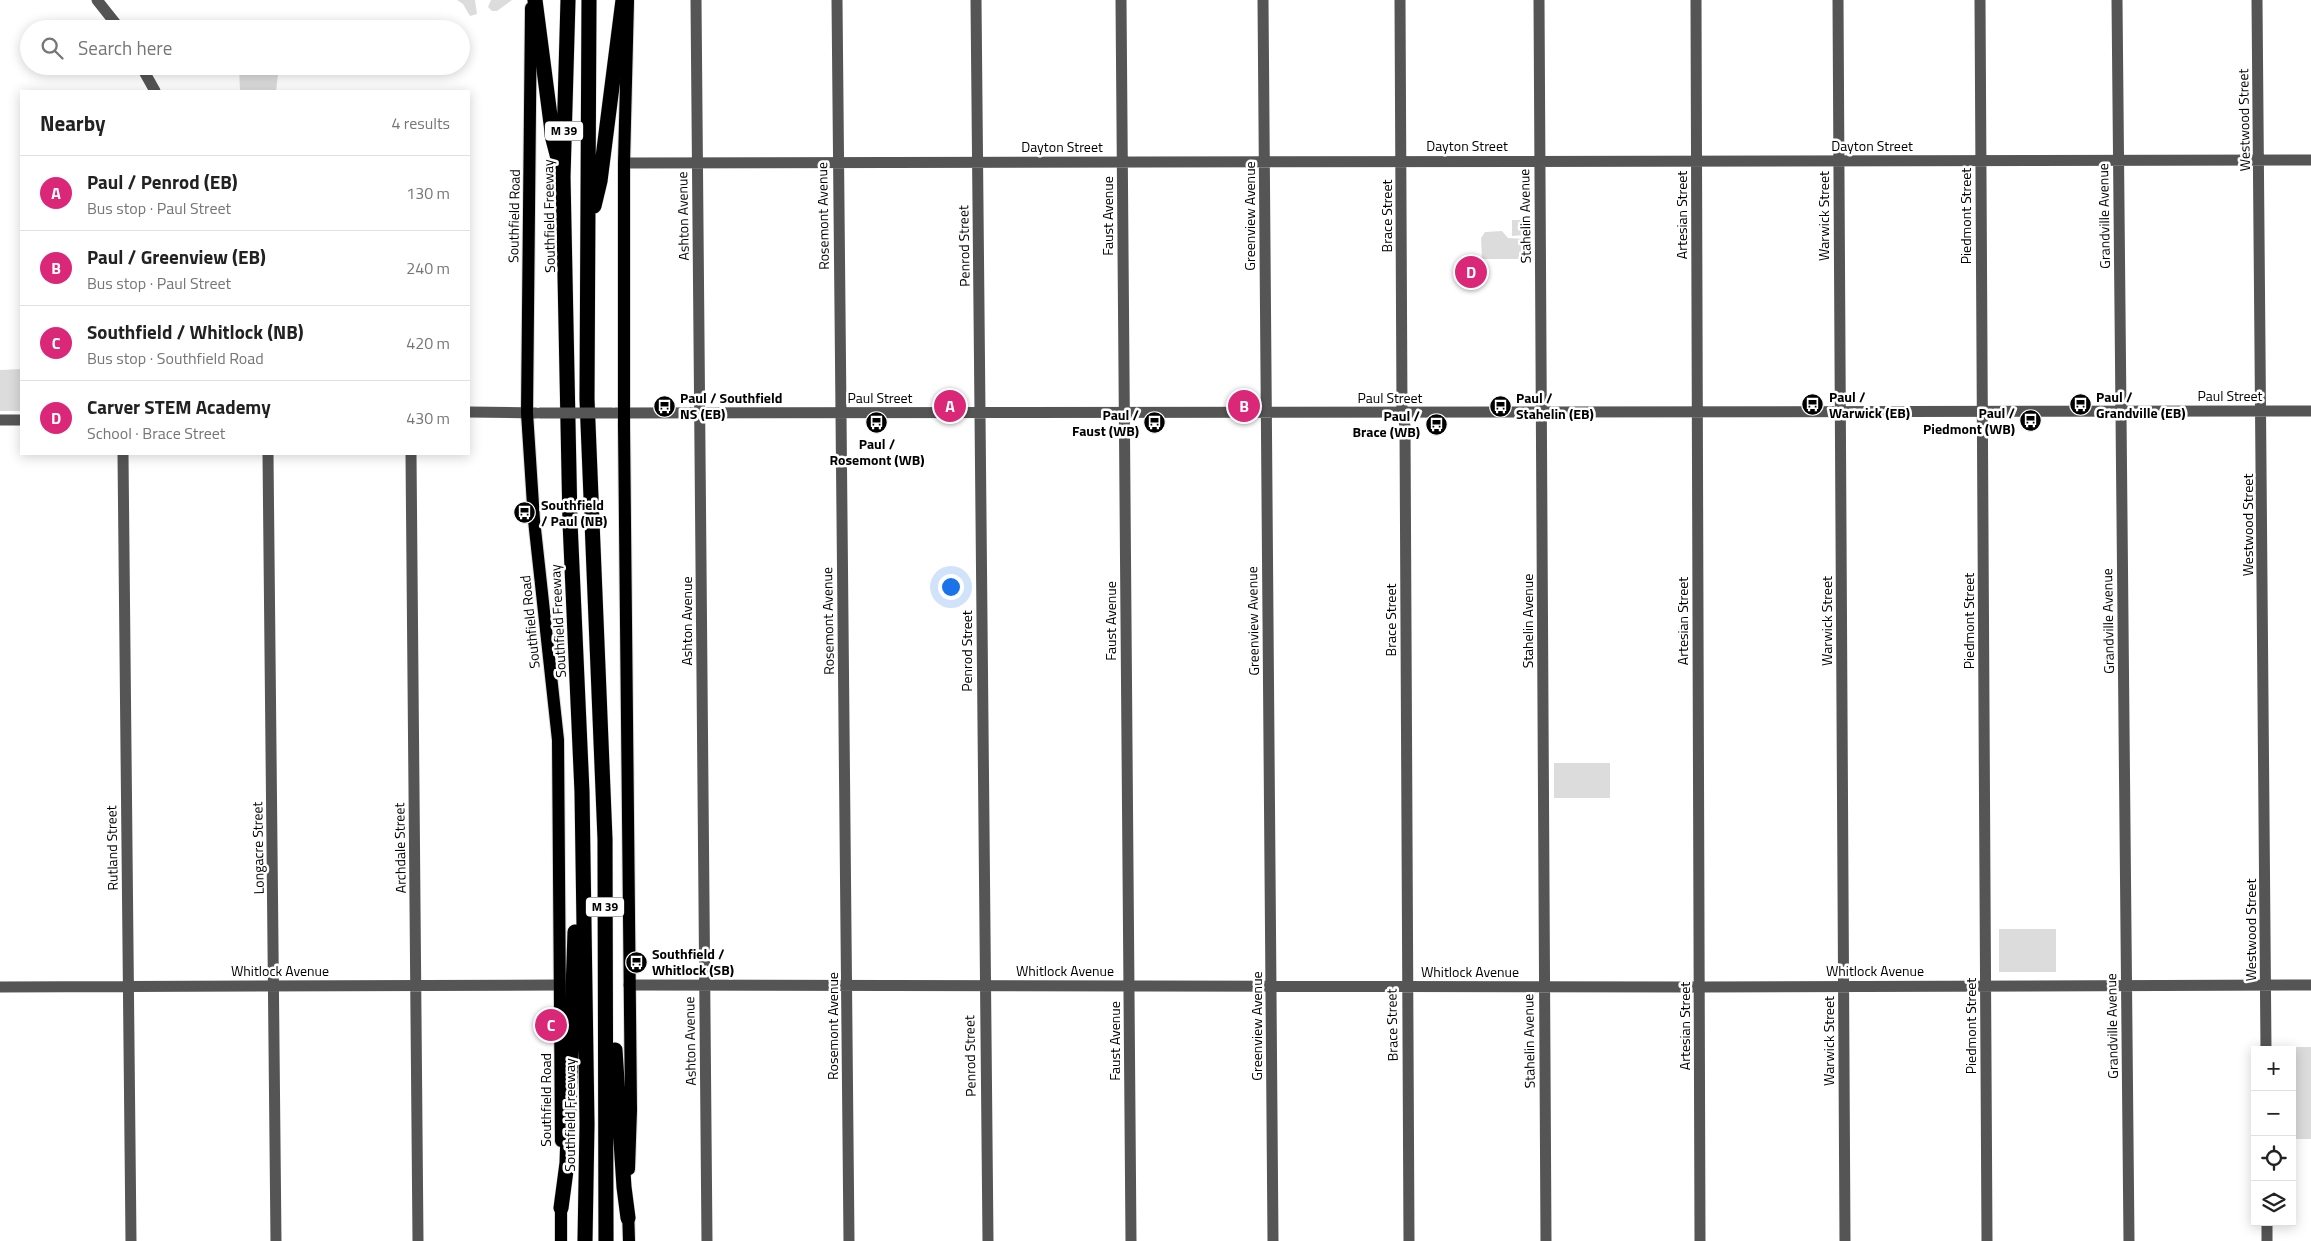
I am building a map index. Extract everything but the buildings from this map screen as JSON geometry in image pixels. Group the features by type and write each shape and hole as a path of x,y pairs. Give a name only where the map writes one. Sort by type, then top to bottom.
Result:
{"highway":[{"path":"535,0 553,139 563,178"},
{"name":"Southfield Freeway","path":"568,0 563,178 570,522 582,792 587,1124 585,1241"},
{"name":"M 39","path":"589,0 587,399 605,839 606,1241"},
{"path":"588,229 600,181 623,0"},
{"path":"561,1208 567,1164 576,900 583,861"},
{"path":"605,904 624,1187 628,1218"}],"main road":[{"name":"Southfield Road","path":"531,0 527,413 534,520 558,740 561,1241"},
{"path":"628,0 618,413 631,1110 629,1241"}],"street":[{"path":"97,0 113,20"},
{"name":"Ashton Avenue","path":"696,0 707,1241"},
{"name":"Rosemont Avenue","path":"837,0 849,1241"},
{"name":"Penrod Street","path":"976,0 988,1241"},
{"name":"Faust Avenue","path":"1121,0 1131,1241"},
{"name":"Greenview Avenue","path":"1263,0 1273,1241"},
{"name":"Brace Street","path":"1400,0 1402,412 1405,426 1406,986 1409,1241"},
{"name":"Stahelin Avenue","path":"1539,0 1546,1241"},
{"name":"Artesian Street","path":"1696,0 1700,1241"},
{"name":"Warwick Street","path":"1838,0 1845,1241"},
{"name":"Piedmont Street","path":"1980,0 1987,1241"},
{"name":"Grandville Avenue","path":"2117,0 2129,1241"},
{"name":"Westwood Street","path":"2258,0 2266,1046"},
{"path":"146,75 154,90"},
{"name":"Dayton Street","path":"624,163 2311,160"},
{"name":"Paul Street","path":"470,412 1697,413 2311,411"},
{"path":"0,420 20,420"},
{"name":"Rutland Street","path":"123,455 131,1241"},
{"name":"Longacre Street","path":"268,455 276,1241"},
{"name":"Archdale Street","path":"411,455 418,1241"},
{"name":"Whitlock Avenue","path":"0,987 560,985"},
{"name":"Whitlock Avenue","path":"629,985 1700,987 2311,985"},
{"path":"2267,1226 2267,1241"}],"shaded area":[{"path":"457,0 475,0 477,14 470,16 463,4"},
{"path":"491,0 512,0 497,11 492,11 488,7"},
{"path":"239,75 278,75 276,90 240,90"},
{"path":"1512,220 1525,220 1525,235 1512,236"},
{"path":"1502,231 1508,238 1525,239 1525,259 1482,259 1481,238 1485,232"},
{"path":"20,369 20,411 0,411 0,370"},
{"path":"1554,763 1610,763 1610,798 1554,798"},
{"path":"1999,929 2056,929 2056,972 1999,972"},
{"path":"2296,1047 2311,1047 2311,1139 2296,1139"}],"place":[{"name":"Carver STEM Academy","path":"1471,272"},
{"name":"Paul / Warwick (EB)","path":"1813,405"},
{"name":"Paul / Grandville (EB)","path":"2080,405"},
{"name":"Paul / Southfield NS (EB)","path":"664,406"},
{"name":"Paul / Penrod (EB)","path":"950,406"},
{"name":"Paul / Greenview (EB)","path":"1244,406"},
{"name":"Paul / Stahelin (EB)","path":"1500,406"},
{"name":"Paul / Piedmont (WB)","path":"2031,421"},
{"name":"Paul / Rosemont (WB)","path":"877,422"},
{"name":"Paul / Faust (WB)","path":"1155,423"},
{"name":"Paul / Brace (WB)","path":"1436,424"},
{"name":"Southfield / Paul (NB)","path":"525,513"},
{"name":"Southfield / Whitlock (SB)","path":"636,962"},
{"name":"Southfield / Whitlock (NB)","path":"551,1025"}]}
